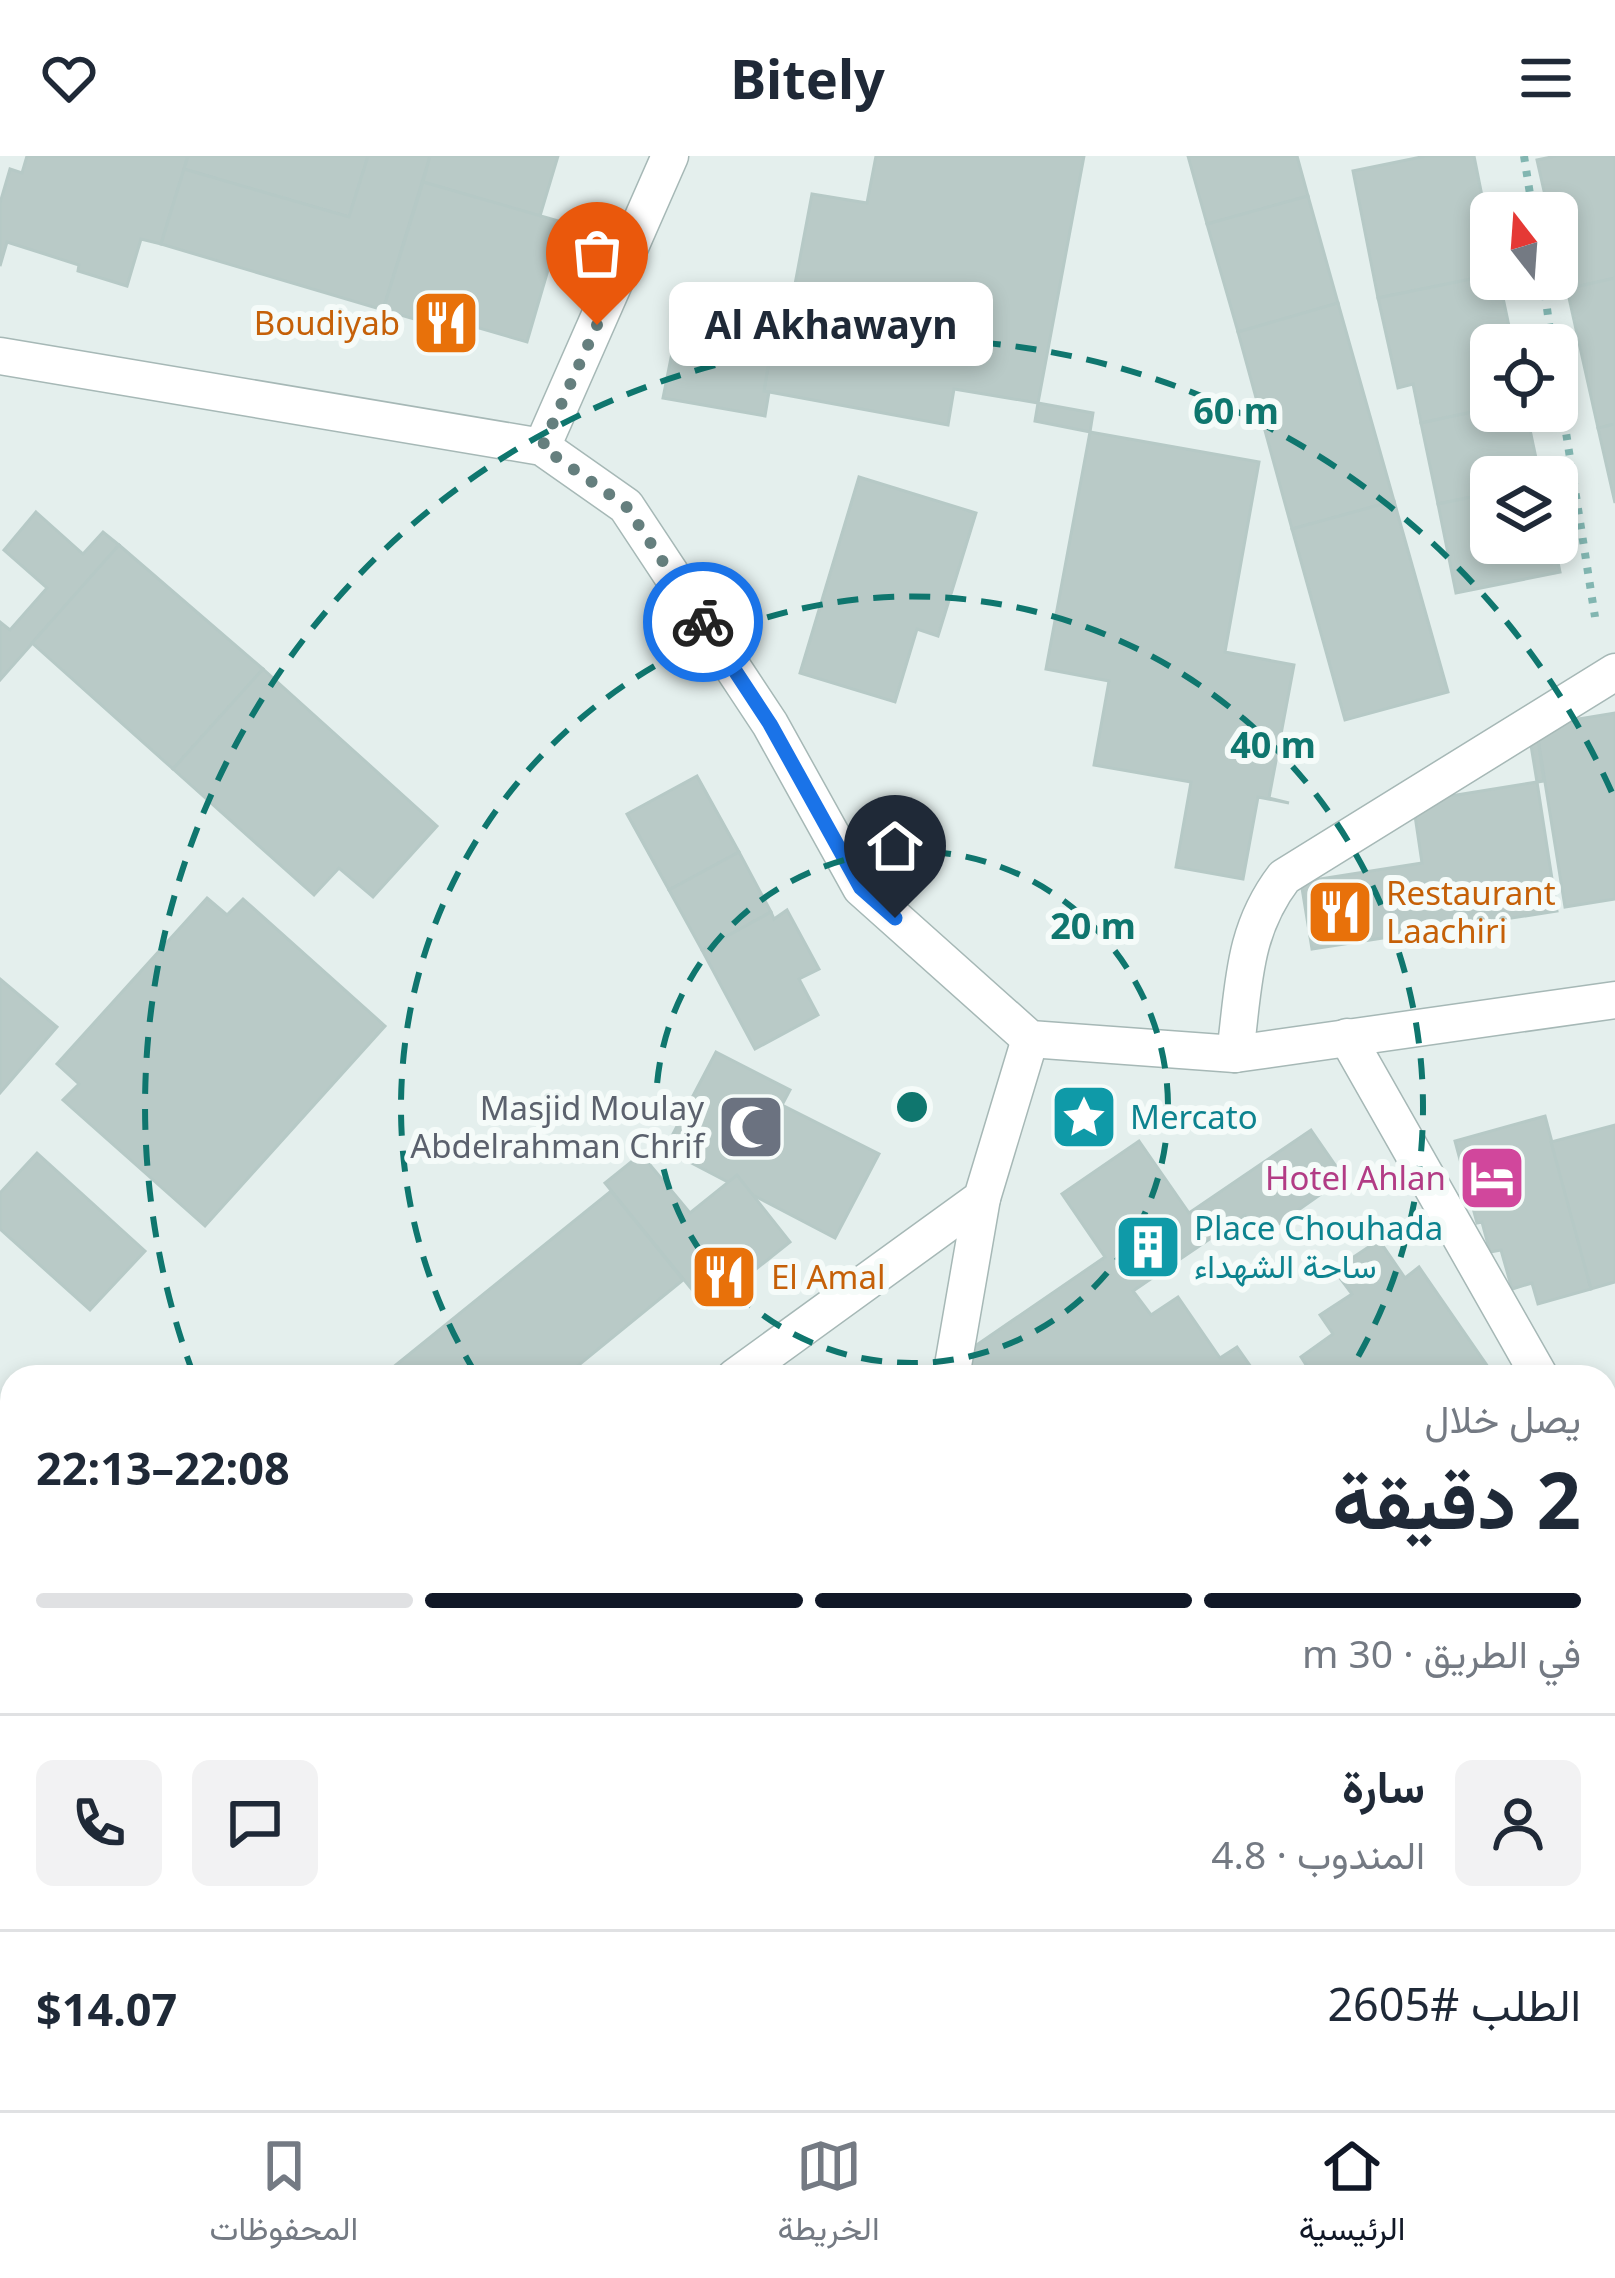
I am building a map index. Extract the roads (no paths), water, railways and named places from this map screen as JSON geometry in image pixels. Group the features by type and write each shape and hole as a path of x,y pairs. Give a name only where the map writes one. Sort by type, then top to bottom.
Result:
{"street":[{"path":"542,447 670,156"},
{"path":"0,356 542,447 626,506 770,724 861,888 1030,1039 1235,1054 1615,1000"},
{"path":"1235,1054 1251,936 1267,900 1284,877 1615,672"},
{"path":"1347,1037 1533,1365"},
{"path":"953,1365 982,1198 1030,1039"},
{"path":"752,1365 982,1198"}],"place":[{"name":"Boudiyab","path":"446,323"},
{"name":"Al Akhawayn","path":"597,325"},
{"name":"Restaurant Laachiri","path":"1340,912"},
{"name":"Mercato","path":"1084,1117"},
{"name":"Masjid Moulay Abdelrahman Chrif","path":"751,1127"},
{"name":"Hotel Ahlan","path":"1492,1178"},
{"name":"Place Chouhada ساحة الشهداء","path":"1148,1247"},
{"name":"El Amal","path":"724,1277"}]}
